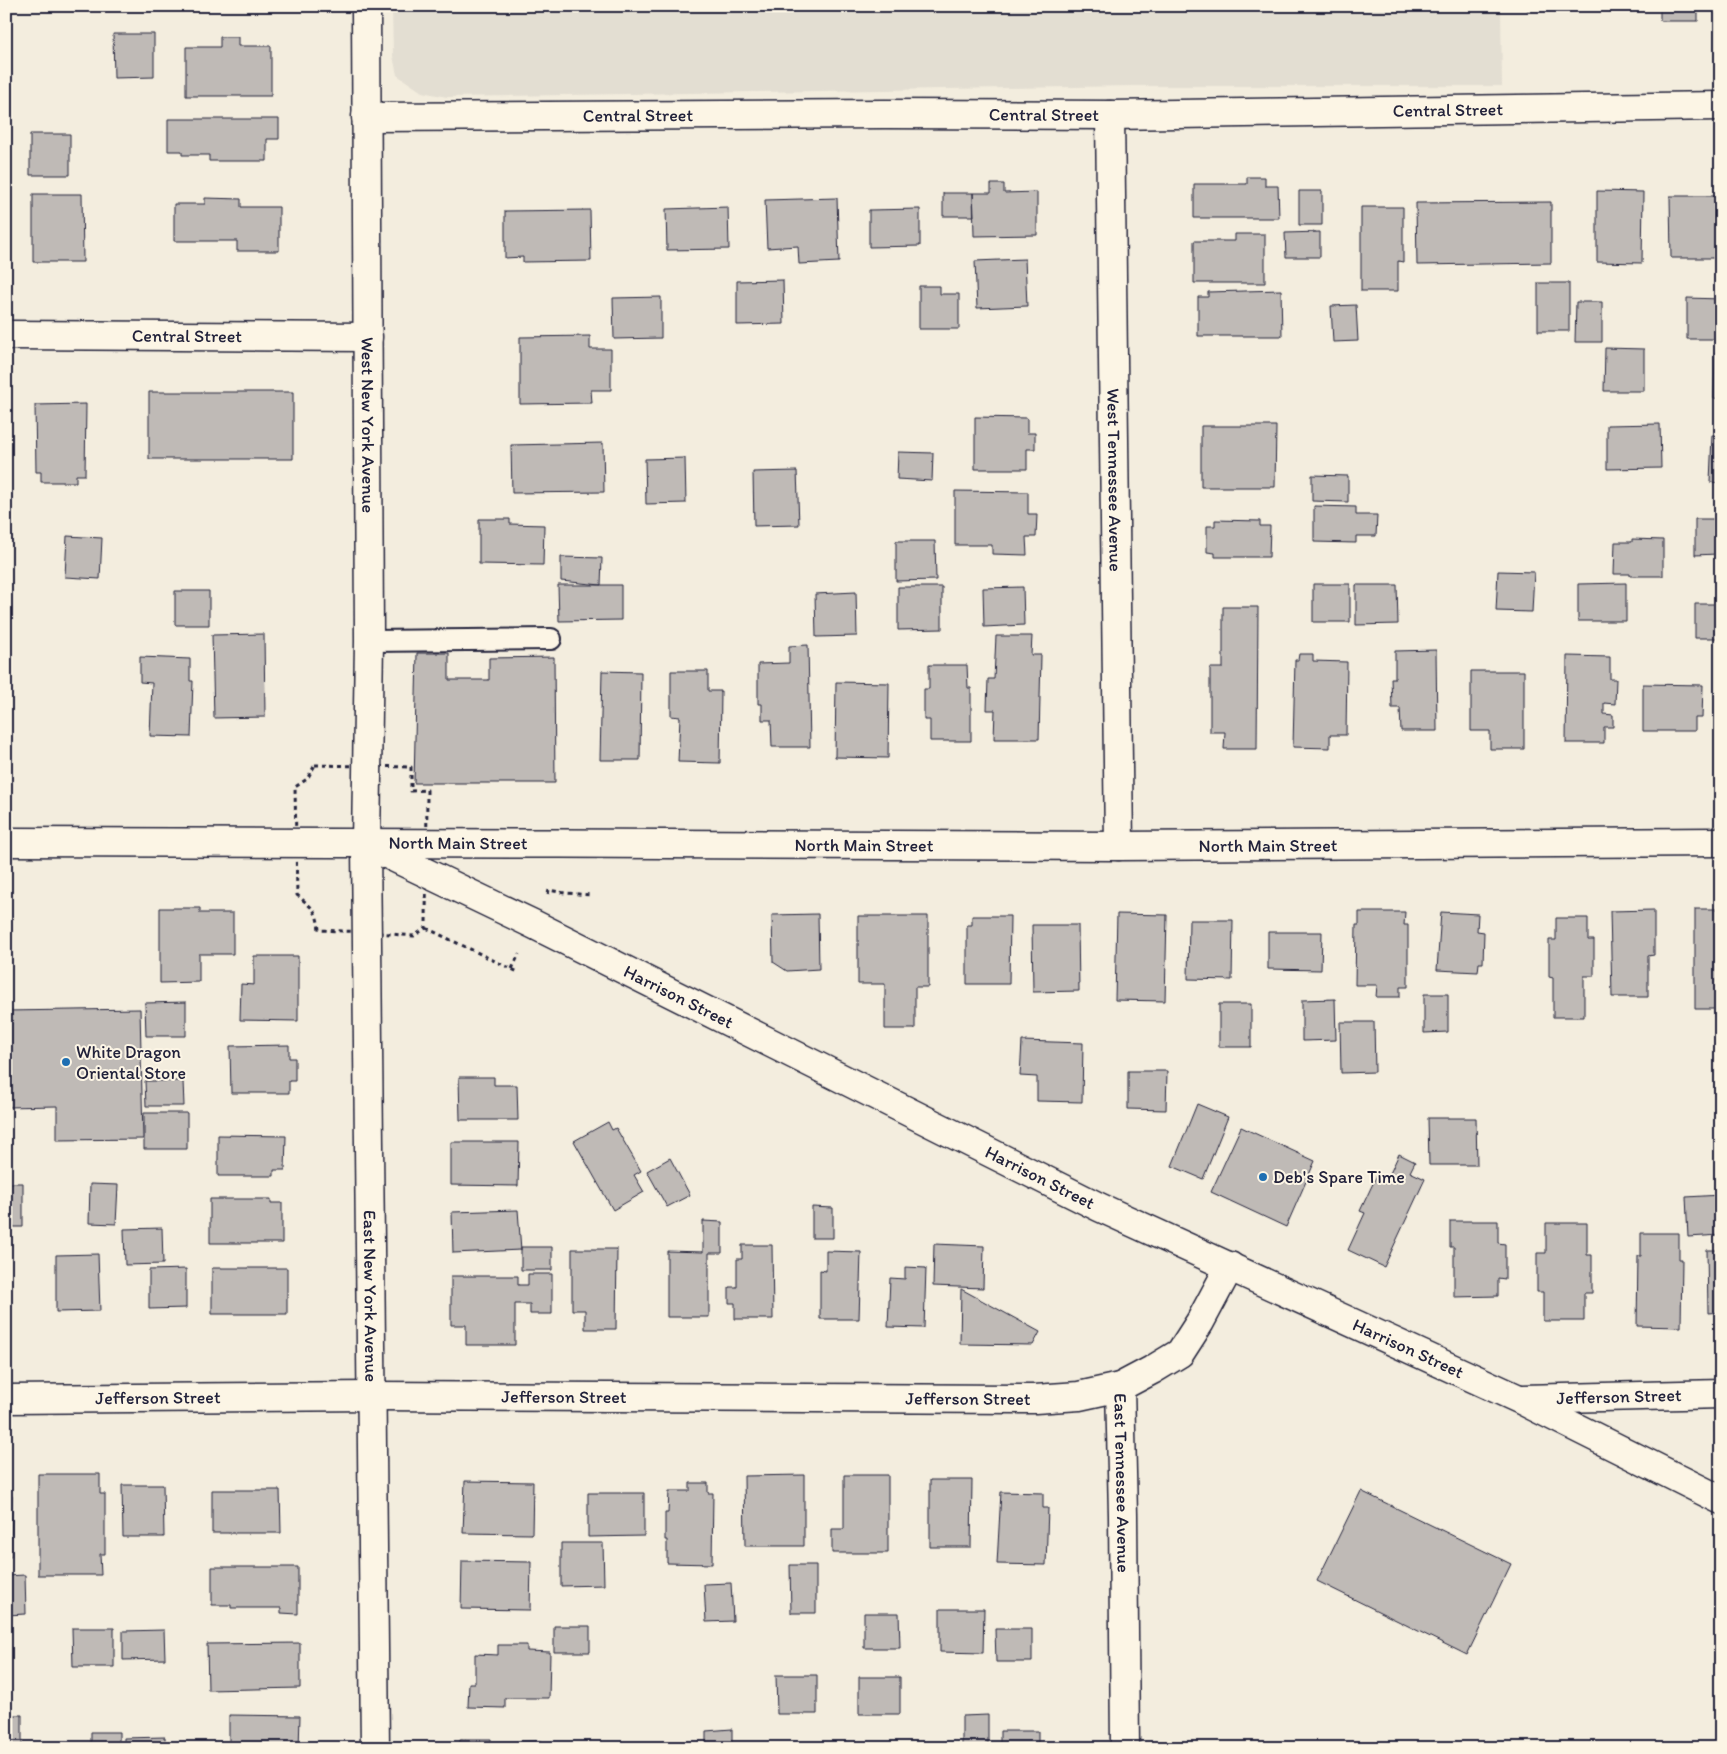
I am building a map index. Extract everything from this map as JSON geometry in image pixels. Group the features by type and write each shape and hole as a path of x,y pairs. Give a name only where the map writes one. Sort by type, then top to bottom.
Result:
{"street":[{"name":"West New York Avenue","path":"366,6 368,337 366,844"},
{"name":"Central Street","path":"366,117 885,114 1110,115 1721,106"},
{"name":"West Tennessee Avenue","path":"1110,115 1119,846"},
{"name":"Central Street","path":"6,335 368,337"},
{"name":"North Main Street","path":"6,842 225,841 366,844 1119,846 1721,842"},
{"name":"Harrison Street","path":"366,844 533,924 1099,1207 1519,1399 1721,1500"},
{"name":"East New York Avenue","path":"366,844 375,1748"},
{"name":"East Tennessee Avenue","path":"1125,1748 1120,1387 1180,1353 1200,1322 1230,1266"},
{"name":"Jefferson Street","path":"6,1399 372,1396 1035,1399 1079,1396 1120,1387"},
{"name":"Jefferson Street","path":"1519,1399 1721,1394"}],"lane":[{"path":"368,641 551,639"}],"path":[{"path":"426,928 518,972"}],"shaded area":[{"path":"392,6 1501,6 1502,86 1134,86 447,97 422,92 397,75 393,56"}],"building":[{"path":"1527,6 1586,6 1586,9 1527,10"},
{"path":"1660,6 1698,6 1698,21 1660,21"},
{"path":"113,34 154,34 154,77 114,78"},
{"path":"220,37 238,37 238,46 271,46 271,96 186,96 186,47 220,47"},
{"path":"168,119 279,119 279,139 267,139 267,161 209,161 209,155 182,155 182,151 168,151"},
{"path":"30,134 70,134 70,175 30,175"},
{"path":"1247,177 1265,177 1265,186 1278,186 1279,218 1194,218 1194,184 1247,184"},
{"path":"991,184 1004,184 1004,193 1037,192 1037,235 974,236 973,193 991,193"},
{"path":"1299,191 1322,191 1322,225 1299,225"},
{"path":"1597,191 1643,192 1642,263 1597,262"},
{"path":"943,193 973,193 974,216 943,216"},
{"path":"33,194 82,194 83,262 33,262"},
{"path":"1670,196 1716,196 1716,258 1671,258"},
{"path":"205,198 241,199 241,207 279,207 279,251 237,251 237,241 174,241 174,204 205,204"},
{"path":"837,198 839,262 799,264 798,246 767,248 765,200"},
{"path":"1551,202 1551,263 1417,265 1416,203"},
{"path":"728,207 729,249 667,250 666,209"},
{"path":"1361,207 1403,207 1403,262 1398,261 1398,291 1361,291"},
{"path":"920,209 920,246 869,247 869,210"},
{"path":"590,210 591,261 523,262 523,257 505,258 505,211"},
{"path":"1320,232 1320,257 1286,257 1285,233"},
{"path":"1235,234 1265,234 1265,283 1194,283 1194,241 1235,241"},
{"path":"1025,259 1027,306 977,308 975,261"},
{"path":"783,280 784,324 737,325 737,281"},
{"path":"1538,283 1569,283 1569,331 1538,331"},
{"path":"919,286 940,286 940,294 959,294 959,329 919,329"},
{"path":"1281,290 1282,336 1198,336 1198,297 1208,297 1208,292"},
{"path":"661,297 661,338 614,339 613,298"},
{"path":"1687,298 1721,299 1721,339 1687,339"},
{"path":"1576,302 1602,302 1602,342 1575,342"},
{"path":"1356,305 1358,341 1333,342 1331,306"},
{"path":"590,336 590,349 611,349 611,390 591,390 592,403 520,404 520,337"},
{"path":"1605,348 1644,349 1644,391 1604,391"},
{"path":"1715,352 1721,352 1721,399 1714,398"},
{"path":"149,392 293,392 293,459 149,459"},
{"path":"86,404 85,475 76,475 76,482 41,482 41,472 36,472 35,405"},
{"path":"975,417 1027,418 1027,433 1035,433 1035,449 1027,449 1027,469 975,469"},
{"path":"1660,424 1661,468 1607,469 1607,425"},
{"path":"1201,426 1276,426 1275,487 1201,487"},
{"path":"1712,435 1721,435 1721,483 1710,482"},
{"path":"603,443 604,492 512,493 511,445"},
{"path":"898,452 933,453 932,481 897,479"},
{"path":"685,458 686,503 646,504 645,459"},
{"path":"797,471 799,525 754,526 753,472"},
{"path":"1312,475 1348,476 1348,502 1312,501"},
{"path":"955,491 1028,492 1028,514 1037,514 1036,537 1026,537 1027,555 992,554 992,545 955,545"},
{"path":"1314,506 1356,507 1356,515 1377,515 1376,536 1356,536 1356,543 1314,542"},
{"path":"479,519 510,519 510,524 544,525 543,565 479,564"},
{"path":"1695,519 1721,519 1721,563 1717,563 1717,554 1695,555"},
{"path":"1215,520 1260,521 1260,526 1270,526 1269,557 1215,557 1215,553 1207,552 1207,526 1215,526"},
{"path":"67,536 102,538 100,579 65,577"},
{"path":"1632,539 1663,540 1663,576 1614,574 1615,542 1632,542"},
{"path":"896,541 935,541 936,580 896,581"},
{"path":"561,557 602,558 601,585 561,581"},
{"path":"1498,571 1534,572 1532,612 1496,611"},
{"path":"1626,583 1626,621 1578,621 1578,584"},
{"path":"1313,584 1350,584 1350,622 1313,622"},
{"path":"558,585 621,585 621,620 559,621"},
{"path":"1356,585 1397,585 1398,624 1356,625"},
{"path":"898,587 942,587 942,629 898,630"},
{"path":"1023,587 1024,625 984,627 983,588"},
{"path":"175,591 209,591 209,625 175,625"},
{"path":"856,592 857,636 816,637 815,594"},
{"path":"1695,604 1719,604 1719,638 1695,638"},
{"path":"1223,607 1258,607 1257,749 1224,749 1225,732 1210,732 1210,668 1223,668"},
{"path":"264,634 265,717 214,718 212,635"},
{"path":"996,636 1032,636 1031,655 1041,655 1039,739 994,739 995,710 987,710 988,679 994,679"},
{"path":"808,645 810,747 772,747 771,720 762,720 762,704 758,704 758,664 789,663 789,646"},
{"path":"1436,650 1437,731 1401,731 1400,708 1392,708 1391,678 1395,678 1395,651"},
{"path":"417,653 449,653 449,680 489,680 489,658 554,657 555,783 414,783"},
{"path":"1299,654 1313,654 1313,661 1347,662 1346,735 1330,735 1330,748 1293,747 1295,660 1298,660"},
{"path":"1567,656 1610,657 1610,679 1616,679 1615,704 1604,703 1604,714 1613,715 1613,727 1604,727 1604,743 1566,743"},
{"path":"140,657 190,659 190,681 193,681 191,737 150,736 152,683 140,682"},
{"path":"929,665 967,665 968,688 971,688 971,741 930,741 930,720 924,720 924,689 929,689"},
{"path":"602,671 641,672 640,760 600,760"},
{"path":"671,671 708,671 708,691 721,691 720,763 678,762 680,717 671,716"},
{"path":"1471,671 1524,671 1524,749 1490,749 1490,731 1471,731"},
{"path":"836,682 889,683 888,758 835,757"},
{"path":"1643,684 1703,685 1702,718 1695,718 1695,731 1643,731"},
{"path":"160,908 200,908 200,913 233,913 233,954 199,954 199,982 160,983"},
{"path":"1695,909 1721,909 1721,1009 1695,1009"},
{"path":"1654,910 1654,955 1648,956 1648,997 1612,997 1610,911"},
{"path":"1359,912 1405,912 1404,925 1408,925 1408,987 1400,987 1400,997 1376,997 1377,985 1355,985 1356,925 1359,925"},
{"path":"1441,912 1478,914 1477,931 1484,932 1483,963 1479,963 1478,972 1437,970"},
{"path":"818,914 819,969 787,971 773,962 772,915"},
{"path":"1117,914 1167,915 1165,1001 1115,1000"},
{"path":"858,916 928,916 928,987 915,987 915,1029 885,1029 885,984 858,984"},
{"path":"972,916 1010,916 1009,984 967,984 967,925 972,925"},
{"path":"1556,918 1588,918 1588,940 1594,940 1594,976 1584,976 1584,1017 1553,1017 1553,978 1549,977 1549,940 1556,940"},
{"path":"1189,920 1233,920 1232,980 1188,979"},
{"path":"1032,925 1078,925 1079,991 1033,992"},
{"path":"1268,932 1322,932 1321,970 1268,969"},
{"path":"254,956 298,956 298,1021 240,1020 241,984 254,985"},
{"path":"1424,994 1448,994 1448,1032 1424,1033"},
{"path":"1335,999 1336,1040 1302,1041 1302,1000"},
{"path":"186,1002 186,1036 146,1036 145,1003"},
{"path":"1219,1004 1251,1004 1251,1047 1219,1047"},
{"path":"140,1009 143,1139 57,1140 57,1106 6,1107 6,1011"},
{"path":"1340,1022 1374,1022 1375,1072 1341,1073"},
{"path":"1022,1041 1083,1043 1082,1102 1037,1101 1037,1077 1020,1076"},
{"path":"289,1045 289,1058 295,1058 295,1081 289,1081 289,1093 231,1093 230,1046"},
{"path":"1128,1071 1167,1071 1166,1110 1128,1109"},
{"path":"459,1077 494,1077 494,1085 517,1085 518,1120 460,1120"},
{"path":"145,1081 183,1081 184,1106 146,1106"},
{"path":"1197,1104 1228,1117 1203,1179 1172,1166"},
{"path":"144,1113 187,1113 187,1149 144,1149"},
{"path":"1428,1118 1476,1118 1477,1165 1429,1165"},
{"path":"608,1122 612,1130 616,1128 641,1171 634,1175 644,1192 613,1210 574,1141"},
{"name":"Deb's Spare Time","path":"1241,1127 1315,1161 1286,1227 1211,1192"},
{"path":"218,1135 286,1136 285,1170 274,1170 274,1176 218,1176"},
{"path":"451,1142 519,1142 518,1186 451,1185"},
{"path":"1399,1154 1415,1162 1410,1172 1425,1179 1384,1267 1348,1250 1365,1213 1360,1211 1377,1175 1387,1180"},
{"path":"670,1158 690,1195 667,1207 647,1171"},
{"path":"6,1183 23,1183 23,1227 6,1227"},
{"path":"90,1184 118,1185 116,1224 89,1223"},
{"path":"1721,1195 1721,1235 1688,1237 1686,1197"},
{"path":"210,1199 271,1199 271,1203 282,1203 282,1243 210,1243"},
{"path":"812,1207 833,1208 833,1238 812,1238"},
{"path":"518,1210 521,1250 453,1253 452,1212"},
{"path":"703,1221 722,1222 722,1253 709,1253 709,1317 667,1317 667,1251 703,1252"},
{"path":"1450,1221 1498,1221 1498,1243 1505,1244 1505,1279 1498,1278 1498,1296 1454,1297 1454,1247 1450,1247"},
{"path":"1546,1223 1587,1223 1587,1255 1592,1255 1592,1293 1584,1293 1584,1321 1543,1321 1543,1292 1537,1292 1537,1253 1546,1253"},
{"path":"162,1228 163,1264 125,1265 124,1229"},
{"path":"1641,1233 1679,1233 1679,1259 1682,1259 1681,1327 1637,1326 1638,1256 1641,1256"},
{"path":"934,1244 984,1246 983,1288 933,1286"},
{"path":"742,1245 772,1245 773,1319 735,1319 735,1303 729,1303 729,1287 737,1287 737,1259 742,1259"},
{"path":"521,1247 552,1247 552,1270 521,1270"},
{"path":"572,1249 617,1249 616,1329 585,1329 585,1310 572,1310"},
{"path":"1707,1250 1721,1250 1721,1312 1708,1313"},
{"path":"826,1251 861,1252 859,1319 820,1319 820,1270 826,1271"},
{"path":"98,1254 100,1311 56,1312 56,1255"},
{"path":"905,1267 926,1268 924,1328 888,1327 890,1278 905,1279"},
{"path":"212,1268 287,1268 287,1314 212,1314"},
{"path":"186,1269 186,1308 149,1309 149,1270"},
{"path":"528,1274 552,1274 552,1314 530,1314 530,1304 515,1304 515,1345 466,1345 466,1325 451,1325 451,1276 518,1276 518,1285 528,1285"},
{"path":"961,1289 1040,1332 1033,1345 960,1344"},
{"path":"38,1474 100,1474 100,1494 105,1494 105,1554 100,1554 101,1575 38,1575"},
{"path":"804,1475 804,1546 745,1546 744,1476"},
{"path":"844,1475 888,1475 888,1553 832,1553 832,1529 844,1529"},
{"path":"930,1480 972,1480 971,1547 930,1547"},
{"path":"465,1481 533,1482 532,1534 463,1533"},
{"path":"690,1483 708,1483 708,1493 713,1493 712,1564 667,1563 665,1513 668,1513 669,1491 690,1491"},
{"path":"122,1485 163,1485 164,1537 123,1537"},
{"path":"212,1490 280,1490 281,1533 212,1533"},
{"path":"1361,1491 1511,1564 1467,1655 1317,1581"},
{"path":"1001,1492 1043,1493 1043,1508 1048,1508 1046,1565 997,1564"},
{"path":"588,1493 644,1493 644,1536 588,1537"},
{"path":"6,1496 12,1496 11,1557 6,1557"},
{"path":"561,1543 603,1543 604,1585 561,1586"},
{"path":"462,1561 531,1562 530,1610 461,1609"},
{"path":"790,1565 816,1565 816,1613 791,1613"},
{"path":"212,1567 298,1567 298,1614 281,1613 281,1608 231,1608 231,1605 212,1605"},
{"path":"25,1575 26,1614 6,1615 6,1576"},
{"path":"731,1583 733,1621 706,1622 704,1584"},
{"path":"940,1609 984,1609 983,1653 940,1652"},
{"path":"864,1613 899,1613 900,1648 864,1648"},
{"path":"554,1626 590,1626 590,1652 554,1652"},
{"path":"72,1628 114,1628 114,1667 73,1667"},
{"path":"995,1629 1032,1629 1032,1662 996,1662"},
{"path":"164,1630 165,1659 123,1660 123,1631"},
{"path":"300,1643 300,1688 208,1690 207,1644"},
{"path":"498,1645 527,1645 527,1651 550,1652 549,1698 505,1698 505,1708 468,1707 469,1683 475,1683 475,1654 498,1655"},
{"path":"776,1675 817,1675 817,1714 777,1714"},
{"path":"859,1677 900,1677 900,1714 859,1714"},
{"path":"6,1715 22,1715 22,1748 6,1748"},
{"path":"229,1715 300,1716 299,1748 229,1748"},
{"path":"988,1715 988,1748 962,1748 962,1716"},
{"path":"732,1729 732,1748 706,1748 706,1731"},
{"path":"1000,1731 1038,1731 1038,1748 1000,1748"},
{"path":"91,1732 119,1732 119,1748 91,1748"},
{"path":"165,1737 165,1748 124,1748 124,1738"},
{"path":"460,1739 491,1739 491,1742 541,1741 541,1748 460,1748"}],"place":[{"name":"White Dragon Oriental Store","path":"66,1062"},
{"name":"Deb's Spare Time","path":"1263,1177"}]}
